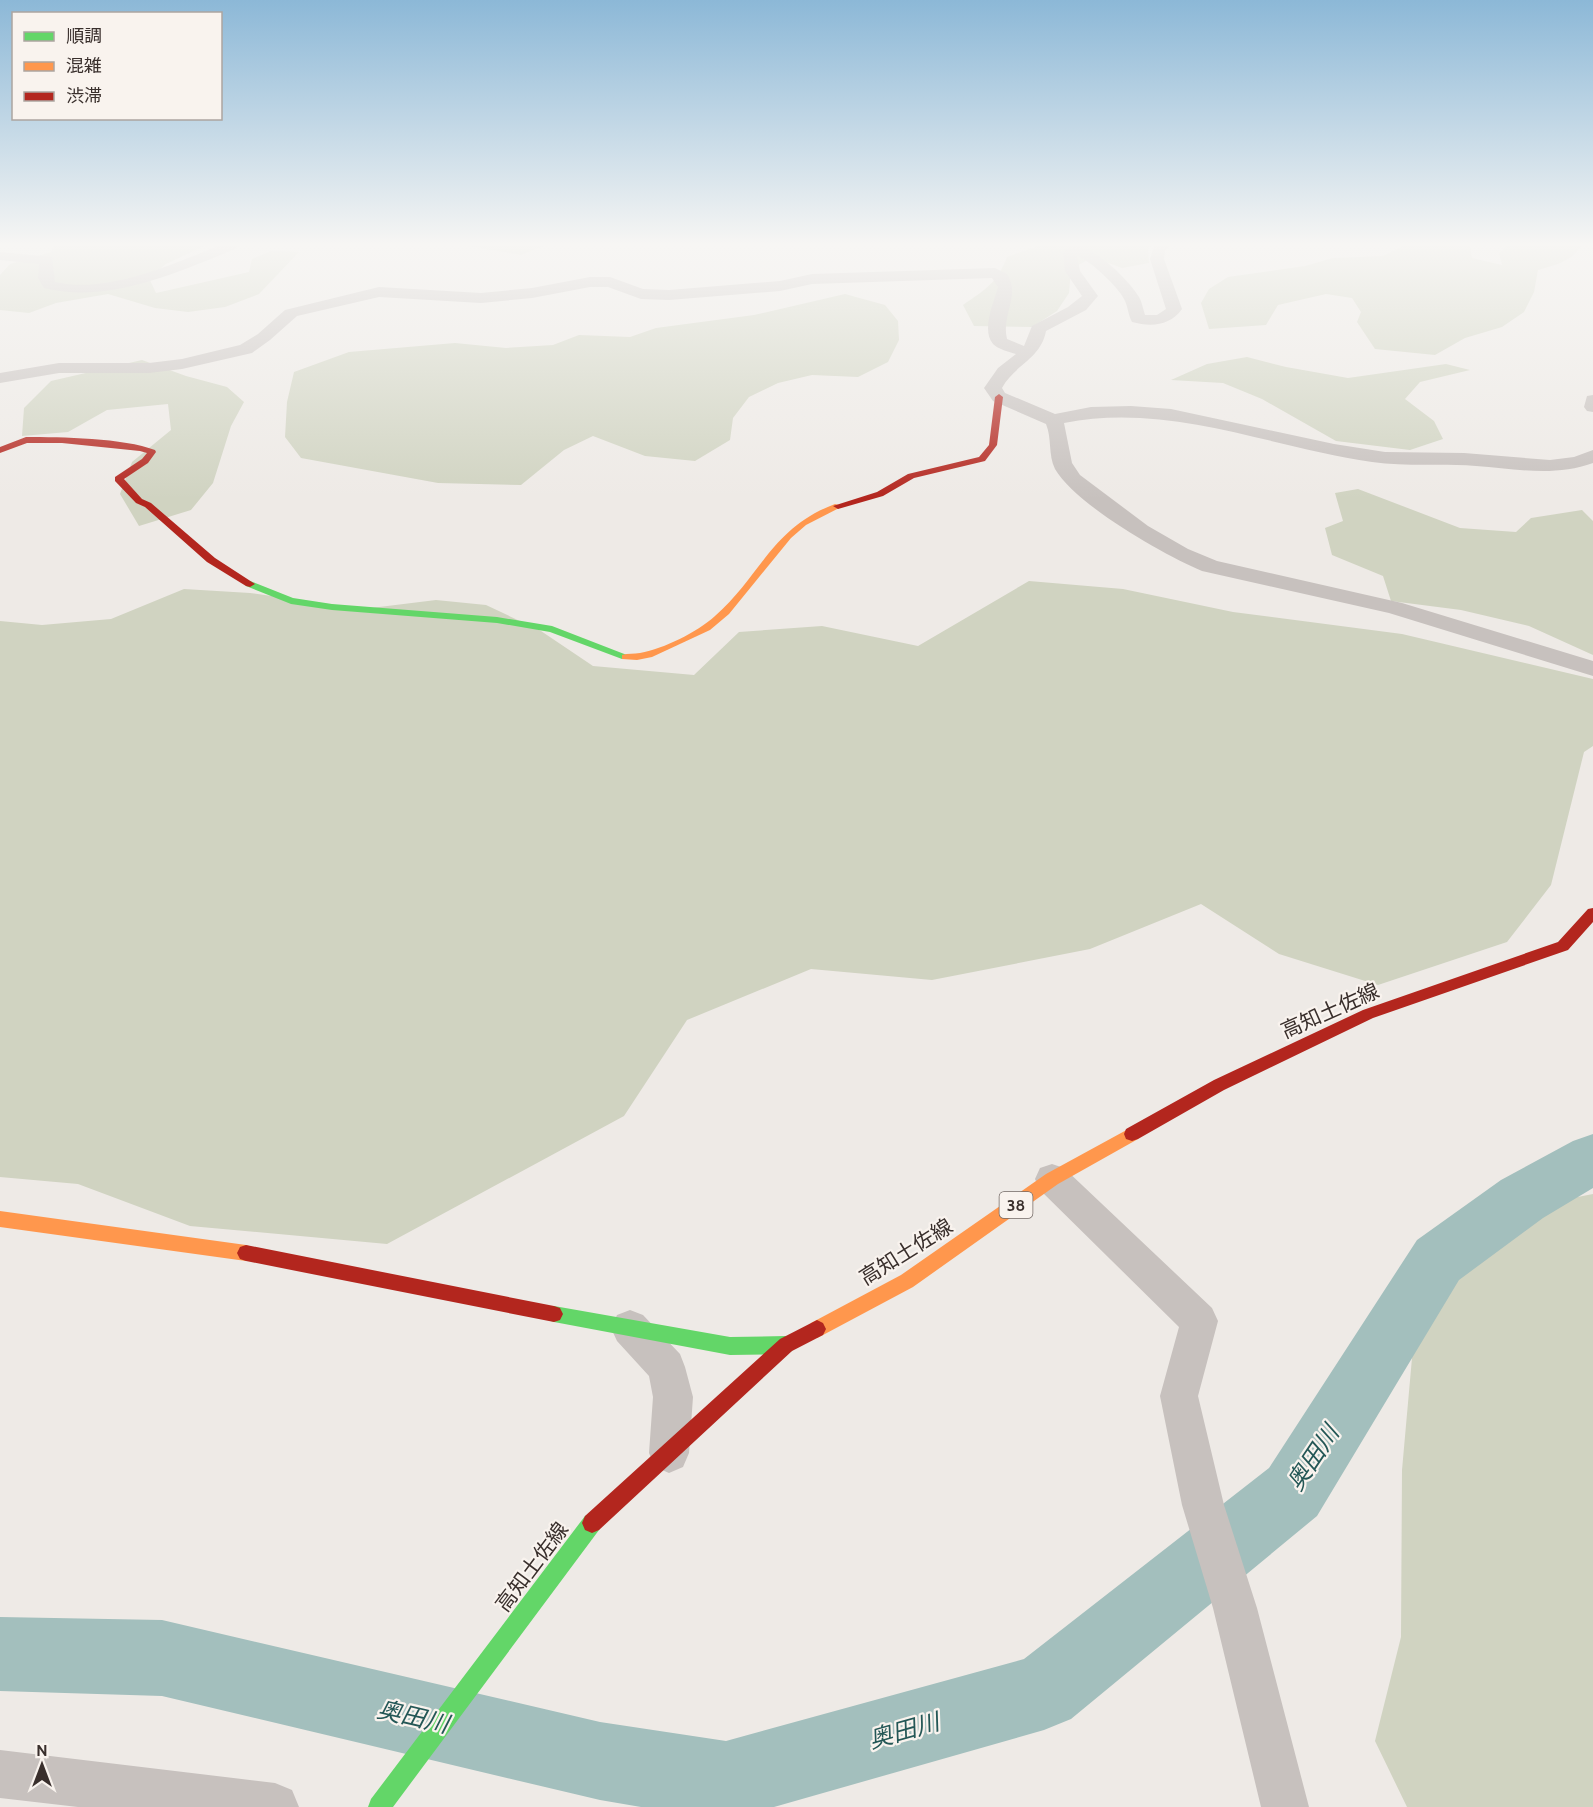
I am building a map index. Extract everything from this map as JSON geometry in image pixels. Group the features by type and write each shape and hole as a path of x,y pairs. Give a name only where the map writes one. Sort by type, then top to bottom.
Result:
{"street":[{"path":"0,378 59,368 149,368 214,357 246,349 272,330"},
{"path":"997,330 1000,342 1028,353"},
{"path":"1038,330 1038,342 1028,353 1005,369 993,388 999,397 1053,420 1058,426 1063,466 1075,481 1145,536 1171,550 1210,566 1442,621 1593,669"},
{"path":"0,450 26,440 62,440 142,448 152,452 146,461 118,479 139,501 148,505 211,560 256,588 291,601 332,607 497,620 552,629 628,658 651,654 696,635 724,613 787,535 808,518 829,508 880,494 911,476 982,459 993,445 999,397"},
{"path":"1593,400 1593,407"},
{"path":"1053,420 1098,411 1128,410 1185,417 1372,456 1546,466 1575,465 1593,456"},
{"name":"高知土佐線","path":"379,1807 586,1529 786,1345 907,1281 1052,1179 1219,1085 1368,1014 1563,946 1593,913"},
{"path":"1052,1179 1199,1321 1179,1396 1203,1505 1232,1598 1285,1807"},
{"path":"0,1219 222,1248 484,1302 730,1346 786,1345"},
{"path":"630,1328 666,1367 673,1397 669,1453"},
{"path":"0,1774 275,1807"}],"green space":[{"path":"649,330 898,330 899,340 888,362 858,377 812,375 778,383 749,397 733,418 730,440 695,461 645,456 593,436 564,450 521,485 438,483 301,458 285,437 287,402 294,372 349,352 455,343 506,348 553,345 579,335 630,337"},
{"path":"1363,330 1491,330 1465,338 1435,355 1375,349"},
{"path":"1247,357 1286,367 1348,378 1446,364 1470,370 1420,382 1405,399 1434,421 1443,439 1410,450 1336,441 1262,399 1223,383 1171,380 1207,364"},
{"path":"142,360 186,376 227,387 244,402 231,426 213,483 191,510 139,526 120,494 132,462 171,430 168,404 107,410 68,432 22,436 24,408 51,381"},
{"path":"1358,489 1460,528 1516,532 1531,518 1582,510 1593,521 1593,655 1529,626 1461,610 1391,601 1383,576 1332,555 1325,528 1343,521 1335,493"},
{"path":"1029,581 1123,589 1233,612 1402,634 1593,679 1593,746 1584,752 1551,885 1507,942 1378,985 1279,954 1201,904 1090,949 932,980 811,969 687,1020 624,1116 387,1244 190,1226 78,1184 0,1177 0,621 42,625 111,619 184,589 250,593 363,609 436,600 486,605 541,631 593,666 694,675 739,632 822,626 918,646"},
{"path":"1593,1194 1593,1807 1407,1807 1375,1741 1401,1637 1402,1470 1417,1302 1517,1209"}],"waterway":[{"name":"奥田川","path":"0,1654 162,1658 600,1761 726,1781 1044,1692 1293,1492 1438,1260 1522,1199 1593,1159"}],"traffic: fast":[{"path":"250,584 291,601 332,607 497,620 552,629 626,657"},
{"path":"554,1314 730,1346 786,1345"},
{"path":"379,1807 592,1523"}],"traffic: slow":[{"path":"626,657 643,656 659,651 692,636 713,623 738,597 788,536 819,513 838,506"},
{"path":"817,1329 907,1281 1052,1179 1132,1134"},
{"path":"0,1219 246,1253"}],"traffic: jam":[{"path":"838,506 880,494 911,476 982,459 993,445 999,397"},
{"path":"0,450 26,440 62,440 142,448 152,452 145,461 118,479 139,501 148,505 211,560 250,584"},
{"path":"1132,1134 1219,1085 1368,1014 1563,946 1593,913"},
{"path":"246,1253 554,1314"},
{"path":"592,1523 786,1345 817,1329"}]}
